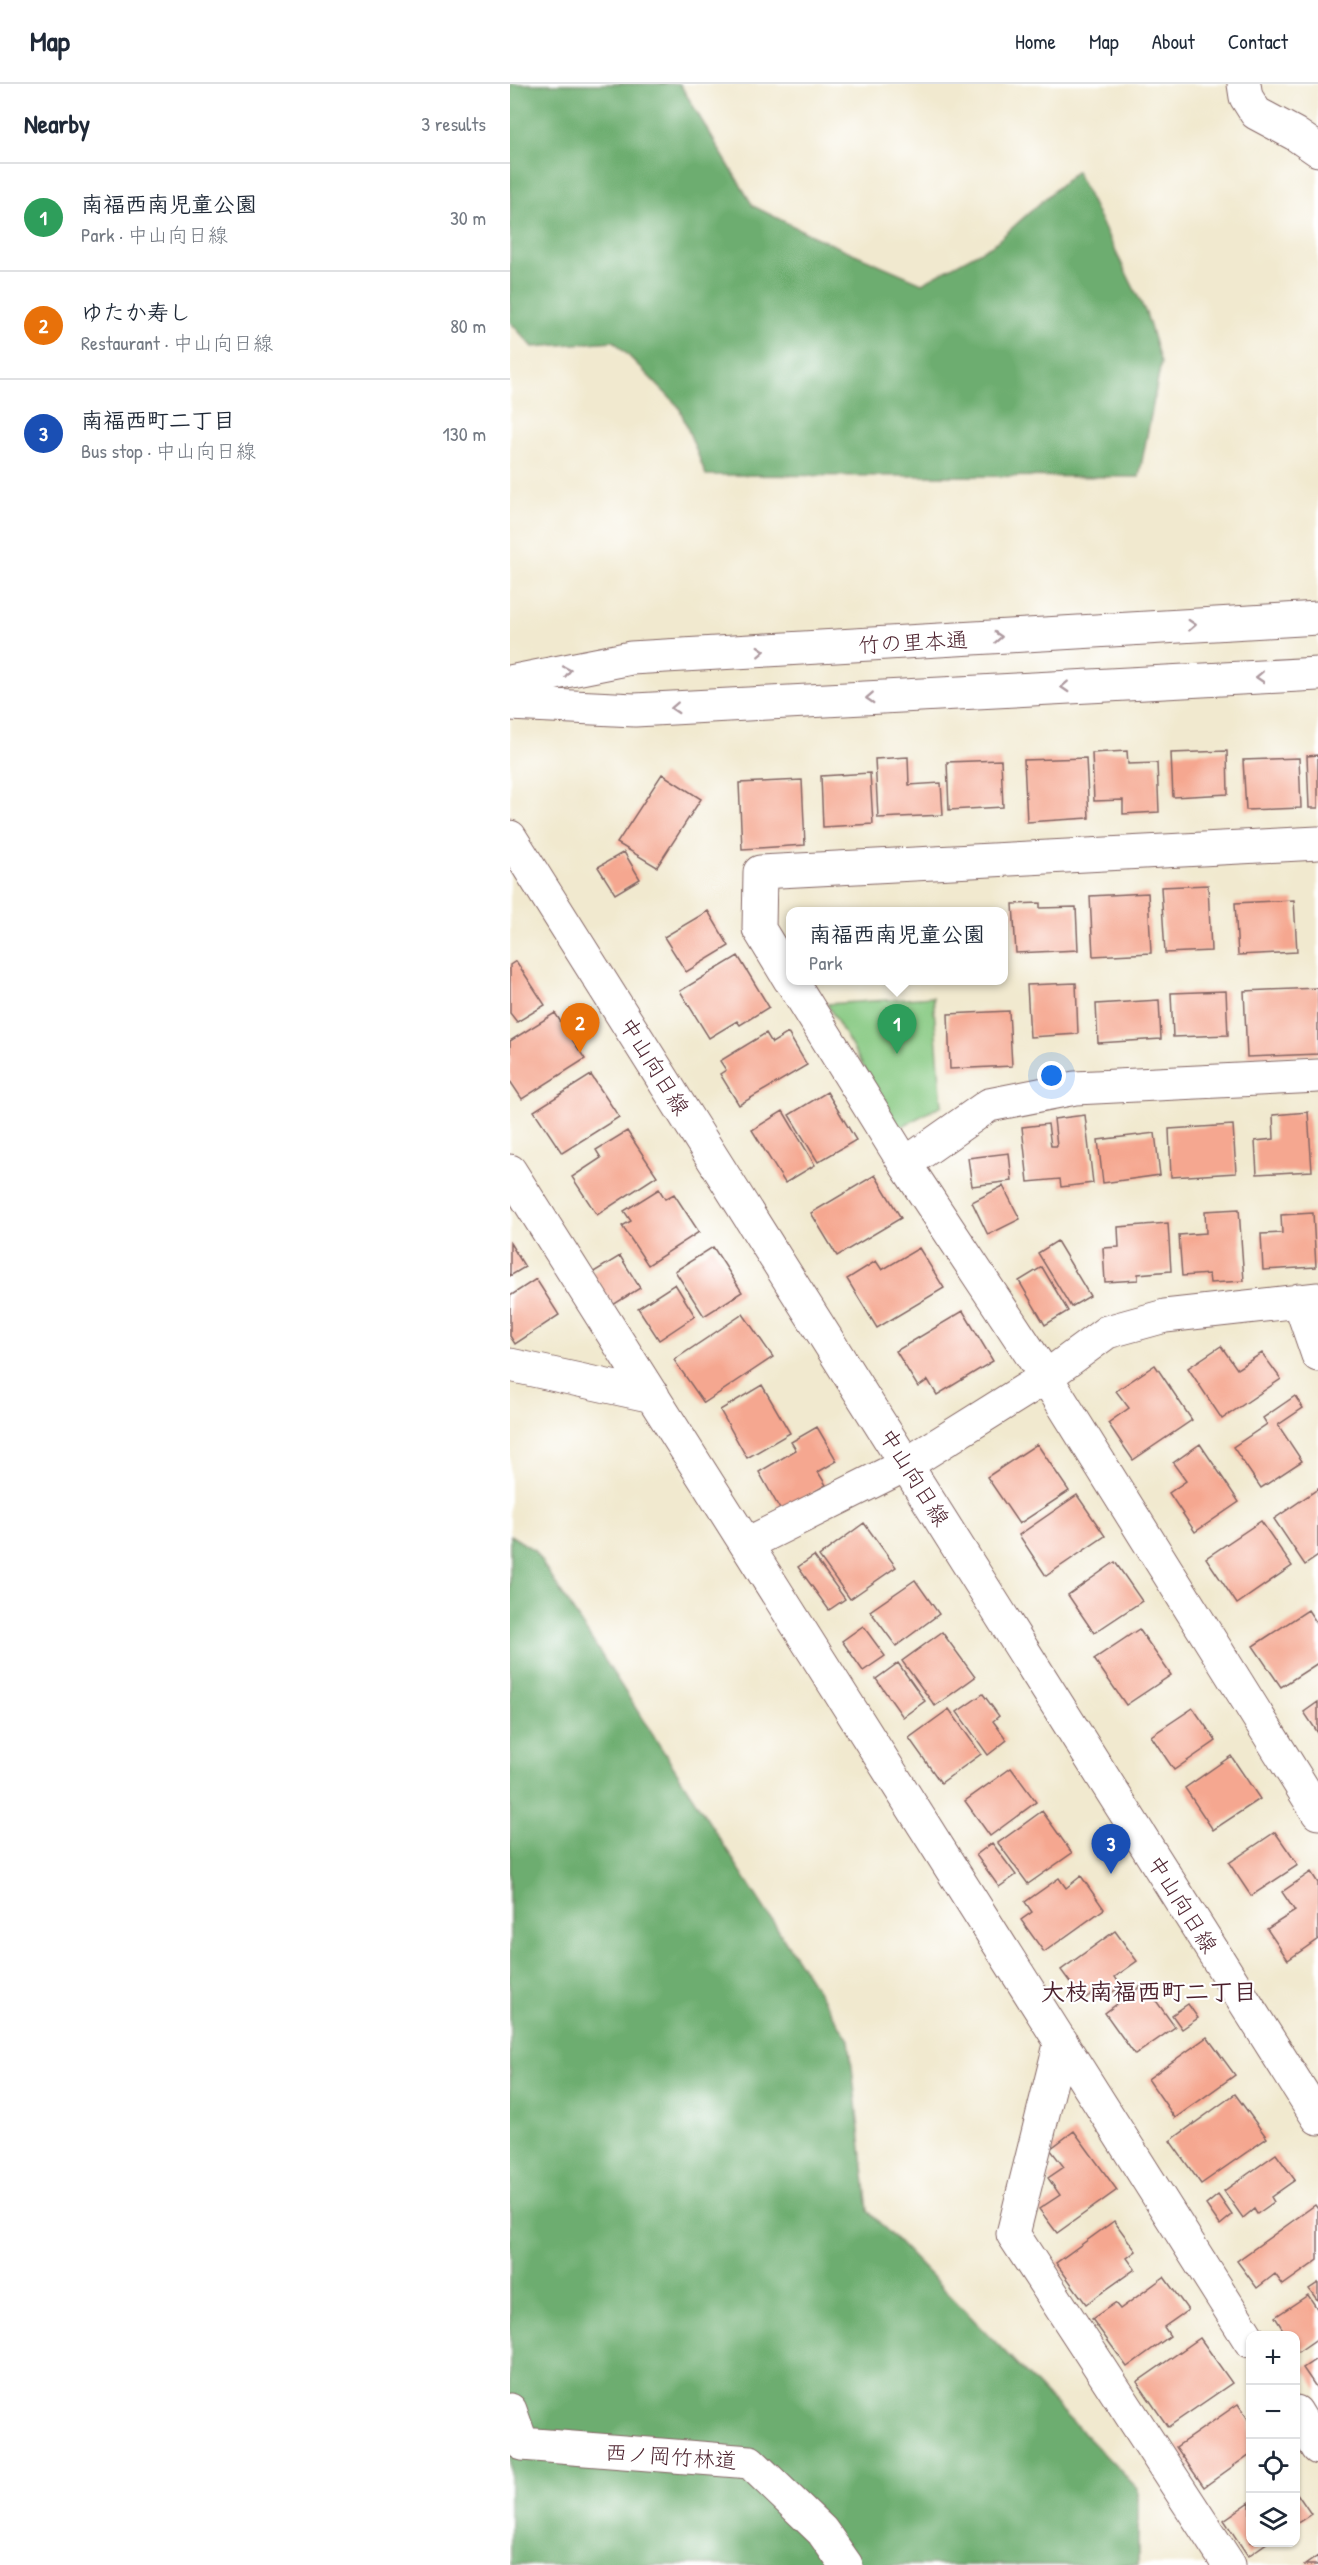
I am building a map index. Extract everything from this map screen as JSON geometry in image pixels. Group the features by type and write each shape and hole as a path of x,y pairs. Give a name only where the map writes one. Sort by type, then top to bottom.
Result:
{"street":[{"path":"1244,84 1246,97 1256,113 1318,150"},
{"name":"竹の里本通","path":"510,682 632,658 1318,618"},
{"path":"510,704 635,710 1318,674"},
{"name":"中山向日線","path":"510,837 1318,2118"},
{"path":"786,972 759,929 760,872 1318,843"},
{"path":"794,985 905,1164 1046,1377 1318,1813"},
{"path":"905,1164 989,1106 1074,1088 1318,1076"},
{"path":"510,1171 1246,2333"},
{"path":"747,1545 907,1464 1046,1377 1107,1332 1165,1316 1309,1299 1318,1355"},
{"path":"510,1365 653,1396"},
{"path":"1061,2041 1013,2234 1229,2565"},
{"name":"西ノ岡竹林道","path":"510,2410 516,2445 750,2462 822,2530 846,2565"},
{"path":"1300,2419 1318,2448"}],"green space":[{"path":"510,84 680,84 753,206 813,236 922,283 994,244 1076,171 1146,313 1161,363 1139,477 706,475 679,407 614,341 533,347 510,322"},
{"path":"933,997 942,1105 899,1128 827,1004"},
{"path":"510,1535 534,1550 849,2040 868,2211 1138,2489 1138,2565 510,2565"}],"building":[{"path":"1127,751 1128,764 1157,763 1159,812 1123,814 1123,800 1094,801 1092,753"},
{"path":"1227,751 1228,794 1173,797 1171,753"},
{"path":"1318,755 1318,808 1309,808 1307,756"},
{"path":"908,757 909,785 941,783 943,815 878,818 875,759"},
{"path":"1086,758 1089,818 1027,822 1024,760"},
{"path":"1299,758 1301,808 1246,810 1243,760"},
{"path":"1001,760 1003,807 949,810 947,762"},
{"path":"870,773 873,824 823,827 821,776"},
{"path":"662,774 701,799 657,867 617,843"},
{"path":"802,780 805,845 742,849 739,783"},
{"path":"624,852 640,879 615,894 598,867"},
{"path":"1208,885 1211,951 1165,953 1161,887"},
{"path":"1148,893 1151,953 1093,956 1090,896"},
{"path":"1294,900 1297,952 1238,955 1235,903"},
{"path":"1040,903 1040,908 1076,907 1078,950 1016,953 1013,904"},
{"path":"708,911 729,946 686,972 664,937"},
{"path":"738,956 769,1007 740,1025 737,1021 709,1038 680,991"},
{"path":"516,961 545,1005 517,1022 510,1013 510,965"},
{"path":"1076,983 1078,1034 1030,1037 1027,985"},
{"path":"1318,988 1318,1054 1247,1057 1244,991"},
{"path":"1226,991 1228,1035 1173,1037 1171,993"},
{"path":"1159,1000 1161,1039 1098,1043 1096,1004"},
{"path":"1009,1011 1012,1066 950,1069 948,1014"},
{"path":"555,1013 585,1059 522,1099 510,1081 510,1041"},
{"path":"766,1033 772,1043 788,1033 807,1065 739,1105 720,1074 726,1070 720,1061"},
{"path":"591,1075 619,1117 562,1153 534,1111"},
{"path":"827,1092 856,1140 818,1162 789,1115"},
{"path":"783,1111 815,1165 785,1183 752,1130"},
{"path":"1308,1112 1312,1171 1257,1174 1255,1141 1274,1139 1273,1115"},
{"path":"1085,1115 1093,1183 1061,1187 1060,1179 1028,1182 1022,1127 1048,1124 1051,1146 1057,1146 1054,1119"},
{"path":"1233,1125 1236,1173 1171,1177 1169,1129"},
{"path":"627,1131 657,1176 597,1215 572,1177 601,1158 596,1150"},
{"path":"1155,1133 1160,1175 1103,1183 1098,1140"},
{"path":"1009,1153 1012,1181 972,1186 968,1158"},
{"path":"875,1175 901,1218 837,1256 811,1213"},
{"path":"1003,1186 1020,1219 988,1235 972,1202"},
{"path":"659,1189 665,1199 674,1194 699,1232 648,1265 622,1226 631,1221 624,1211"},
{"path":"1239,1209 1244,1281 1210,1283 1209,1274 1182,1276 1179,1235 1206,1233 1205,1211"},
{"path":"1313,1213 1316,1267 1263,1270 1261,1234 1282,1233 1281,1215"},
{"path":"1168,1223 1171,1271 1138,1274 1138,1280 1105,1282 1103,1248 1119,1247 1118,1227"},
{"path":"1057,1241 1090,1296 1071,1307 1038,1253"},
{"path":"510,1243 525,1267 510,1276"},
{"path":"713,1247 742,1292 704,1316 675,1271"},
{"path":"919,1248 944,1288 877,1328 847,1279 876,1261 882,1270"},
{"path":"620,1256 640,1288 613,1305 592,1273"},
{"path":"1042,1267 1068,1311 1045,1325 1019,1281"},
{"path":"536,1279 559,1315 515,1344 510,1336 510,1296"},
{"path":"675,1284 695,1316 659,1340 638,1308"},
{"path":"963,1311 993,1361 937,1395 928,1380 918,1387 896,1351"},
{"path":"743,1314 773,1357 704,1403 674,1360"},
{"path":"1221,1346 1237,1369 1262,1353 1281,1379 1222,1419 1188,1368"},
{"path":"1155,1365 1192,1420 1133,1460 1108,1423 1129,1408 1116,1391"},
{"path":"762,1385 790,1433 747,1458 720,1410"},
{"path":"1295,1396 1303,1408 1278,1425 1302,1461 1261,1488 1233,1447 1267,1424 1263,1418"},
{"path":"817,1427 837,1461 818,1472 826,1485 781,1511 759,1472 796,1450 791,1442"},
{"path":"1037,1444 1069,1491 1019,1524 987,1477"},
{"path":"1200,1444 1239,1502 1195,1532 1169,1493 1186,1481 1173,1463"},
{"path":"1318,1489 1318,1556 1305,1565 1274,1519"},
{"path":"1077,1495 1105,1536 1046,1576 1019,1535"},
{"path":"1261,1521 1292,1566 1237,1604 1206,1558"},
{"path":"864,1523 896,1567 850,1599 819,1556"},
{"path":"814,1556 845,1599 829,1610 798,1567"},
{"path":"1115,1562 1142,1601 1094,1633 1068,1595"},
{"path":"915,1580 939,1614 896,1646 870,1611"},
{"path":"1308,1610 1318,1625 1318,1663 1281,1687 1253,1646"},
{"path":"863,1626 885,1656 863,1671 842,1641"},
{"path":"1139,1629 1171,1675 1126,1705 1094,1659"},
{"path":"942,1632 975,1677 935,1706 902,1661"},
{"path":"898,1663 925,1701 903,1717 876,1679"},
{"path":"983,1694 999,1716 993,1721 1007,1740 988,1755 957,1712"},
{"path":"1318,1702 1318,1733 1304,1712"},
{"path":"1193,1708 1216,1741 1174,1770 1151,1736"},
{"path":"949,1709 981,1754 941,1783 909,1738"},
{"path":"1231,1756 1260,1799 1213,1830 1185,1788"},
{"path":"1011,1768 1036,1802 990,1836 965,1801"},
{"path":"1042,1811 1072,1853 1028,1884 998,1843"},
{"path":"1275,1832 1298,1865 1251,1896 1229,1863"},
{"path":"992,1843 1016,1875 999,1887 976,1855"},
{"path":"1311,1872 1318,1883 1318,1939 1288,1960 1267,1929 1295,1911 1282,1892"},
{"path":"1081,1876 1104,1909 1044,1952 1021,1920 1032,1912 1025,1902 1059,1878 1066,1888"},
{"path":"1115,1931 1137,1961 1115,1977 1121,1986 1100,2001 1094,1992 1083,2000 1061,1970"},
{"path":"1144,1984 1175,2027 1135,2055 1105,2013"},
{"path":"1188,2004 1198,2018 1182,2029 1172,2015"},
{"path":"1207,2037 1235,2075 1175,2118 1148,2079"},
{"path":"1235,2094 1267,2138 1201,2184 1170,2141"},
{"path":"1074,2131 1117,2190 1057,2233 1039,2209 1060,2195 1048,2178 1064,2167 1050,2149"},
{"path":"1276,2154 1295,2180 1271,2197 1274,2202 1257,2214 1254,2209 1243,2218 1224,2191"},
{"path":"1218,2195 1232,2215 1220,2225 1206,2205"},
{"path":"1315,2205 1318,2209 1318,2260 1283,2285 1275,2274 1257,2288 1237,2261"},
{"path":"1114,2221 1136,2251 1127,2258 1135,2269 1086,2304 1056,2263"},
{"path":"1164,2277 1188,2310 1164,2327 1170,2336 1127,2367 1092,2319 1115,2303 1120,2309"},
{"path":"1318,2283 1318,2301 1309,2289"},
{"path":"1308,2295 1318,2310 1318,2338 1300,2351 1300,2331 1284,2331 1275,2317"},
{"path":"1200,2338 1232,2383 1168,2427 1137,2382"},
{"path":"1318,2358 1318,2390 1303,2368"},
{"path":"1238,2404 1246,2416 1246,2457 1204,2487 1176,2447"},
{"path":"1300,2498 1311,2514 1300,2521"},
{"path":"1246,2505 1246,2547 1261,2547 1248,2556 1224,2520"},
{"path":"1318,2556 1318,2565 1305,2565"}],"place":[{"name":"ゆたか寿し","path":"580,1053"},
{"name":"南福西南児童公園","path":"897,1054"},
{"name":"南福西町二丁目","path":"1111,1874"}],"district":[{"name":"大枝南福西町二丁目","path":"1149,1991"}]}
